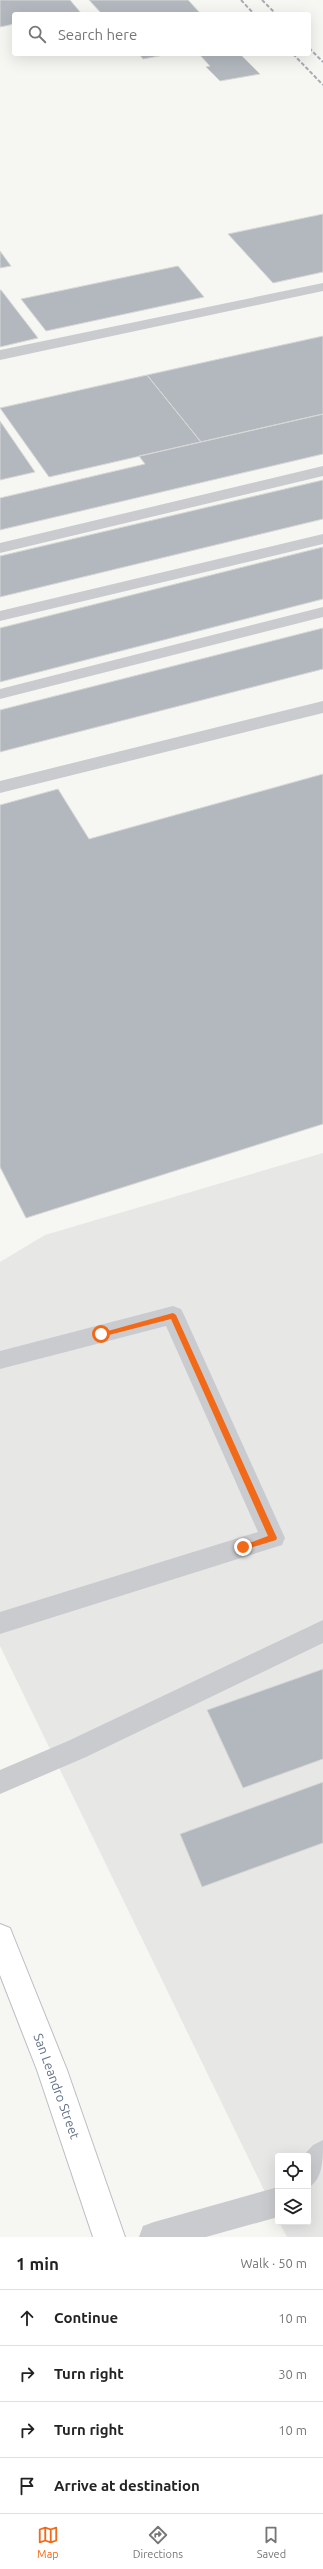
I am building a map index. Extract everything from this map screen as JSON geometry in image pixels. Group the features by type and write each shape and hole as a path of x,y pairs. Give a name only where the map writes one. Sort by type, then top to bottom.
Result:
{"main road":[{"name":"San Leandro Street","path":"0,1938 52,2070 109,2237"}],"lane":[{"path":"0,355 323,287"},
{"path":"0,548 323,471"},
{"path":"0,616 323,539"},
{"path":"0,694 323,612"},
{"path":"0,787 323,706"},
{"path":"0,1360 173,1315 273,1538 0,1623"},
{"path":"0,1782 76,1749 323,1631"},
{"path":"311,2169 323,2155"},
{"path":"154,2237 275,2203"}],"shaded area":[{"path":"323,1153 323,2237 287,2237 281,2225 311,2225 311,2153 275,2153 275,2213 0,1646 0,1262 45,1235"}],"building":[{"path":"0,0 70,0 80,12 12,12 12,24 0,27"},
{"path":"89,0 188,0 199,12 100,12"},
{"path":"141,56 159,56 143,59"},
{"path":"201,56 242,56 260,74 220,81 206,67 210,66"},
{"path":"323,214 323,272 273,283 228,234"},
{"path":"0,251 11,266 0,268"},
{"path":"178,266 204,297 46,331 21,299"},
{"path":"1,290 38,338 0,347"},
{"path":"323,336 323,414 201,442 147,375"},
{"path":"147,375 201,442 49,477 0,408"},
{"path":"323,414 323,454 0,530 0,498 145,464 139,456"},
{"path":"0,421 35,472 0,480"},
{"path":"323,480 323,519 0,597 0,556"},
{"path":"323,547 323,599 0,682 0,628"},
{"path":"323,628 323,669 0,752 0,710"},
{"path":"323,774 323,1124 26,1218 0,1167 0,805 58,789 89,839"},
{"path":"323,1669 323,1759 243,1788 207,1710"},
{"path":"323,1782 323,1843 202,1887 180,1834"}],"railway":[{"path":"241,0 252,12"},
{"path":"262,0 274,12"},
{"path":"311,50 323,62"},
{"path":"295,56 323,85"}],"route":[{"path":"101,1334 173,1315 273,1538 243,1547"}]}
